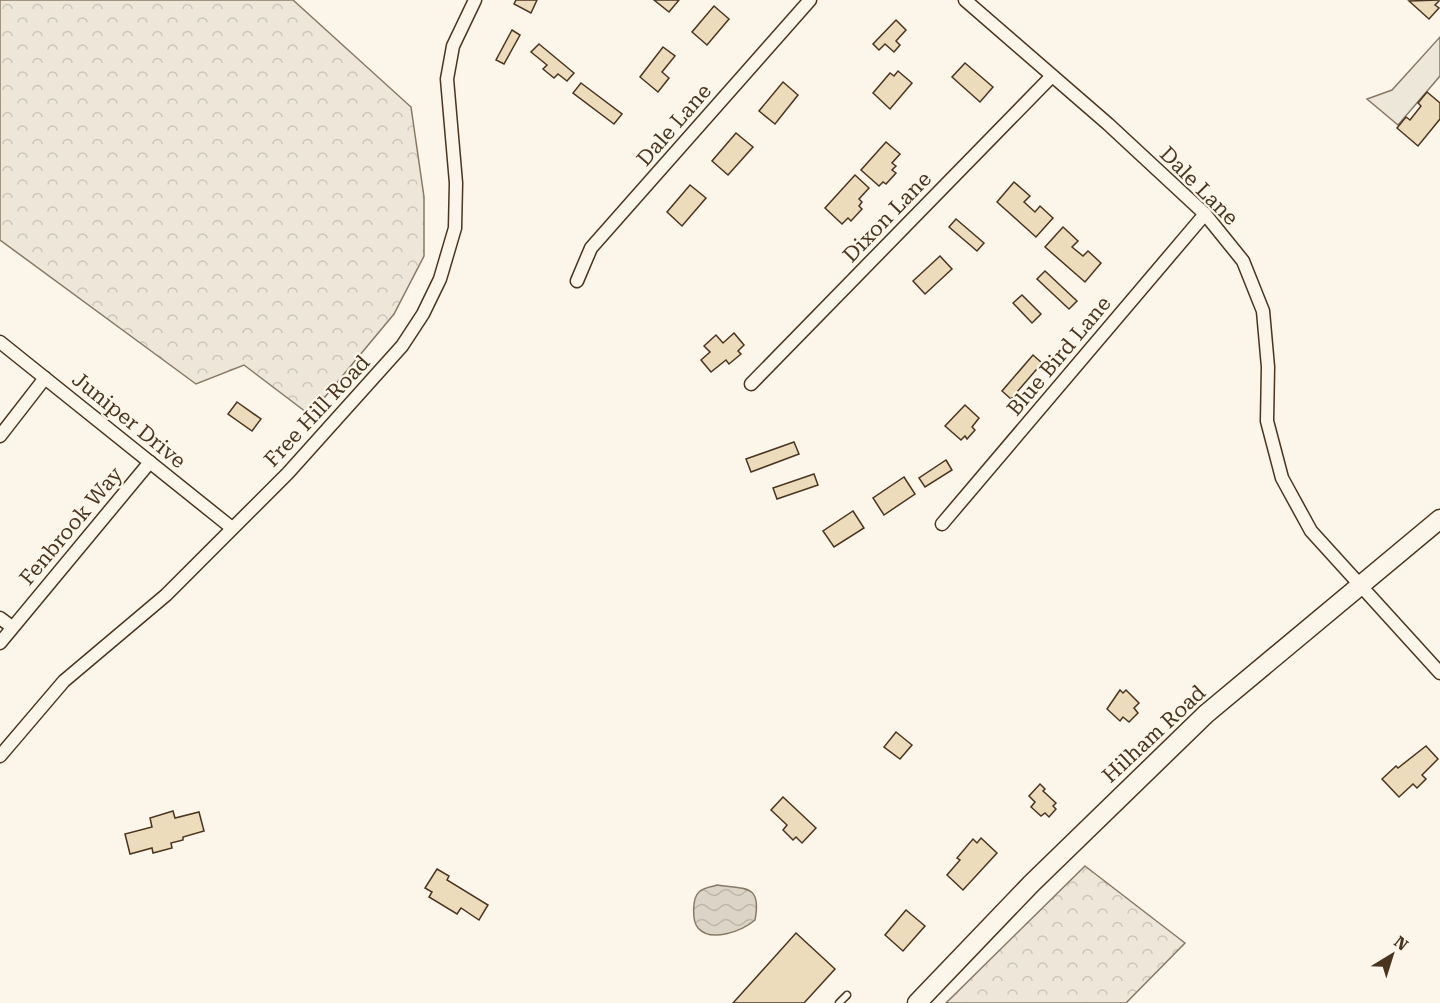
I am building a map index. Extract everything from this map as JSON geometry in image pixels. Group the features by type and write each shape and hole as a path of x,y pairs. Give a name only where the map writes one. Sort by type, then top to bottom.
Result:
{"main road":[{"name":"Hilham Road","path":"917,1003 1031,884 1206,714 1440,519"}],"street":[{"name":"Free Hill Road","path":"1,753 64,681 166,595 288,473 402,346 440,279 455,228 456,183 447,78 453,46 475,0"},
{"name":"Dale Lane","path":"577,281 591,248 810,0"},
{"name":"Dale Lane","path":"965,0 1051,77 1108,124 1205,214 1243,261 1263,311 1268,367 1267,421 1282,478 1311,531 1440,673"},
{"name":"Dixon Lane","path":"751,384 1051,77"},
{"name":"Blue Bird Lane","path":"942,524 1205,214"},
{"name":"Juniper Drive","path":"0,342 232,528"},
{"path":"0,436 45,378"},
{"name":"Fenbrook Way","path":"0,643 150,462"},
{"path":"0,618 12,627"}],"lane":[{"path":"839,1003 847,995"}],"green space":[{"path":"0,0 293,0 411,107 424,197 424,256 394,314 310,415 244,365 196,384 0,240"},
{"path":"1085,866 1185,943 1126,1003 946,1003"}],"shaded area":[{"path":"1440,37 1440,76 1398,125 1367,99 1392,90"}],"water":[{"path":"717,885 749,890 756,900 755,920 726,934 711,935 698,928 694,915 697,895 703,889"}],"building":[{"path":"516,0 537,0 531,13 514,4"},
{"path":"654,0 679,0 669,12"},
{"path":"1440,0 1435,5 1439,8 1429,19 1409,1"},
{"path":"714,6 729,19 707,45 692,32"},
{"path":"896,20 906,30 896,41 900,45 894,52 885,44 879,50 873,44"},
{"path":"512,30 520,35 504,64 496,60"},
{"path":"539,44 574,73 567,81 558,74 554,78 543,69 547,65 531,52"},
{"path":"663,47 675,56 662,72 669,78 658,92 640,77"},
{"path":"965,63 993,87 980,102 952,77"},
{"path":"898,71 912,83 890,109 873,93 890,73 894,76"},
{"path":"783,82 798,95 775,124 759,111"},
{"path":"581,83 622,114 614,124 573,93"},
{"path":"1427,92 1440,103 1440,119 1418,146 1397,128 1406,117 1410,120 1421,106 1418,103"},
{"path":"736,133 753,147 728,175 712,161"},
{"path":"886,142 900,154 892,163 896,166 892,170 896,173 886,184 883,182 879,186 861,170"},
{"path":"855,175 869,188 859,199 862,202 859,206 862,209 851,221 848,218 842,224 825,208"},
{"path":"1014,182 1030,196 1024,202 1035,212 1040,206 1053,218 1036,237 997,202"},
{"path":"690,185 706,198 682,226 667,212"},
{"path":"956,219 984,243 977,251 949,227"},
{"path":"1063,227 1078,241 1072,247 1083,256 1088,251 1101,263 1085,282 1045,247"},
{"path":"940,256 952,269 925,294 913,281"},
{"path":"1045,271 1077,301 1069,309 1037,279"},
{"path":"1022,295 1041,314 1032,323 1013,303"},
{"path":"734,333 744,345 738,351 741,354 729,364 726,360 711,372 701,360 710,352 704,346 716,335 723,343"},
{"path":"1033,355 1042,363 1011,399 1002,391"},
{"path":"237,402 261,419 252,431 228,414"},
{"path":"965,405 979,418 972,427 975,430 967,439 965,436 961,440 945,426"},
{"path":"794,442 799,454 751,472 746,459"},
{"path":"946,460 952,470 925,487 919,478"},
{"path":"814,474 818,485 777,499 773,488"},
{"path":"904,477 915,494 884,515 873,498"},
{"path":"853,511 864,528 834,547 823,531"},
{"path":"1120,690 1123,693 1126,690 1139,703 1134,708 1138,713 1129,722 1123,717 1120,721 1107,709"},
{"path":"896,732 912,745 900,759 884,747"},
{"path":"1426,746 1438,759 1422,775 1426,779 1417,788 1413,784 1399,797 1382,779 1396,766 1398,768"},
{"path":"1040,784 1045,789 1043,791 1056,803 1053,806 1056,809 1049,817 1045,813 1041,816 1031,807 1035,802 1029,796"},
{"path":"783,797 816,828 802,843 796,837 793,840 783,830 787,825 771,810"},
{"path":"173,811 175,818 199,812 204,831 171,843 172,848 153,853 152,848 130,854 125,834 152,827 150,818"},
{"path":"981,838 997,853 963,890 947,875 960,860 957,858 973,839 977,843"},
{"path":"437,869 449,876 447,880 488,905 479,920 461,908 457,914 429,897 432,892 425,888"},
{"path":"906,910 925,926 903,951 885,935"},
{"path":"796,933 835,969 804,1003 733,1003"}]}
